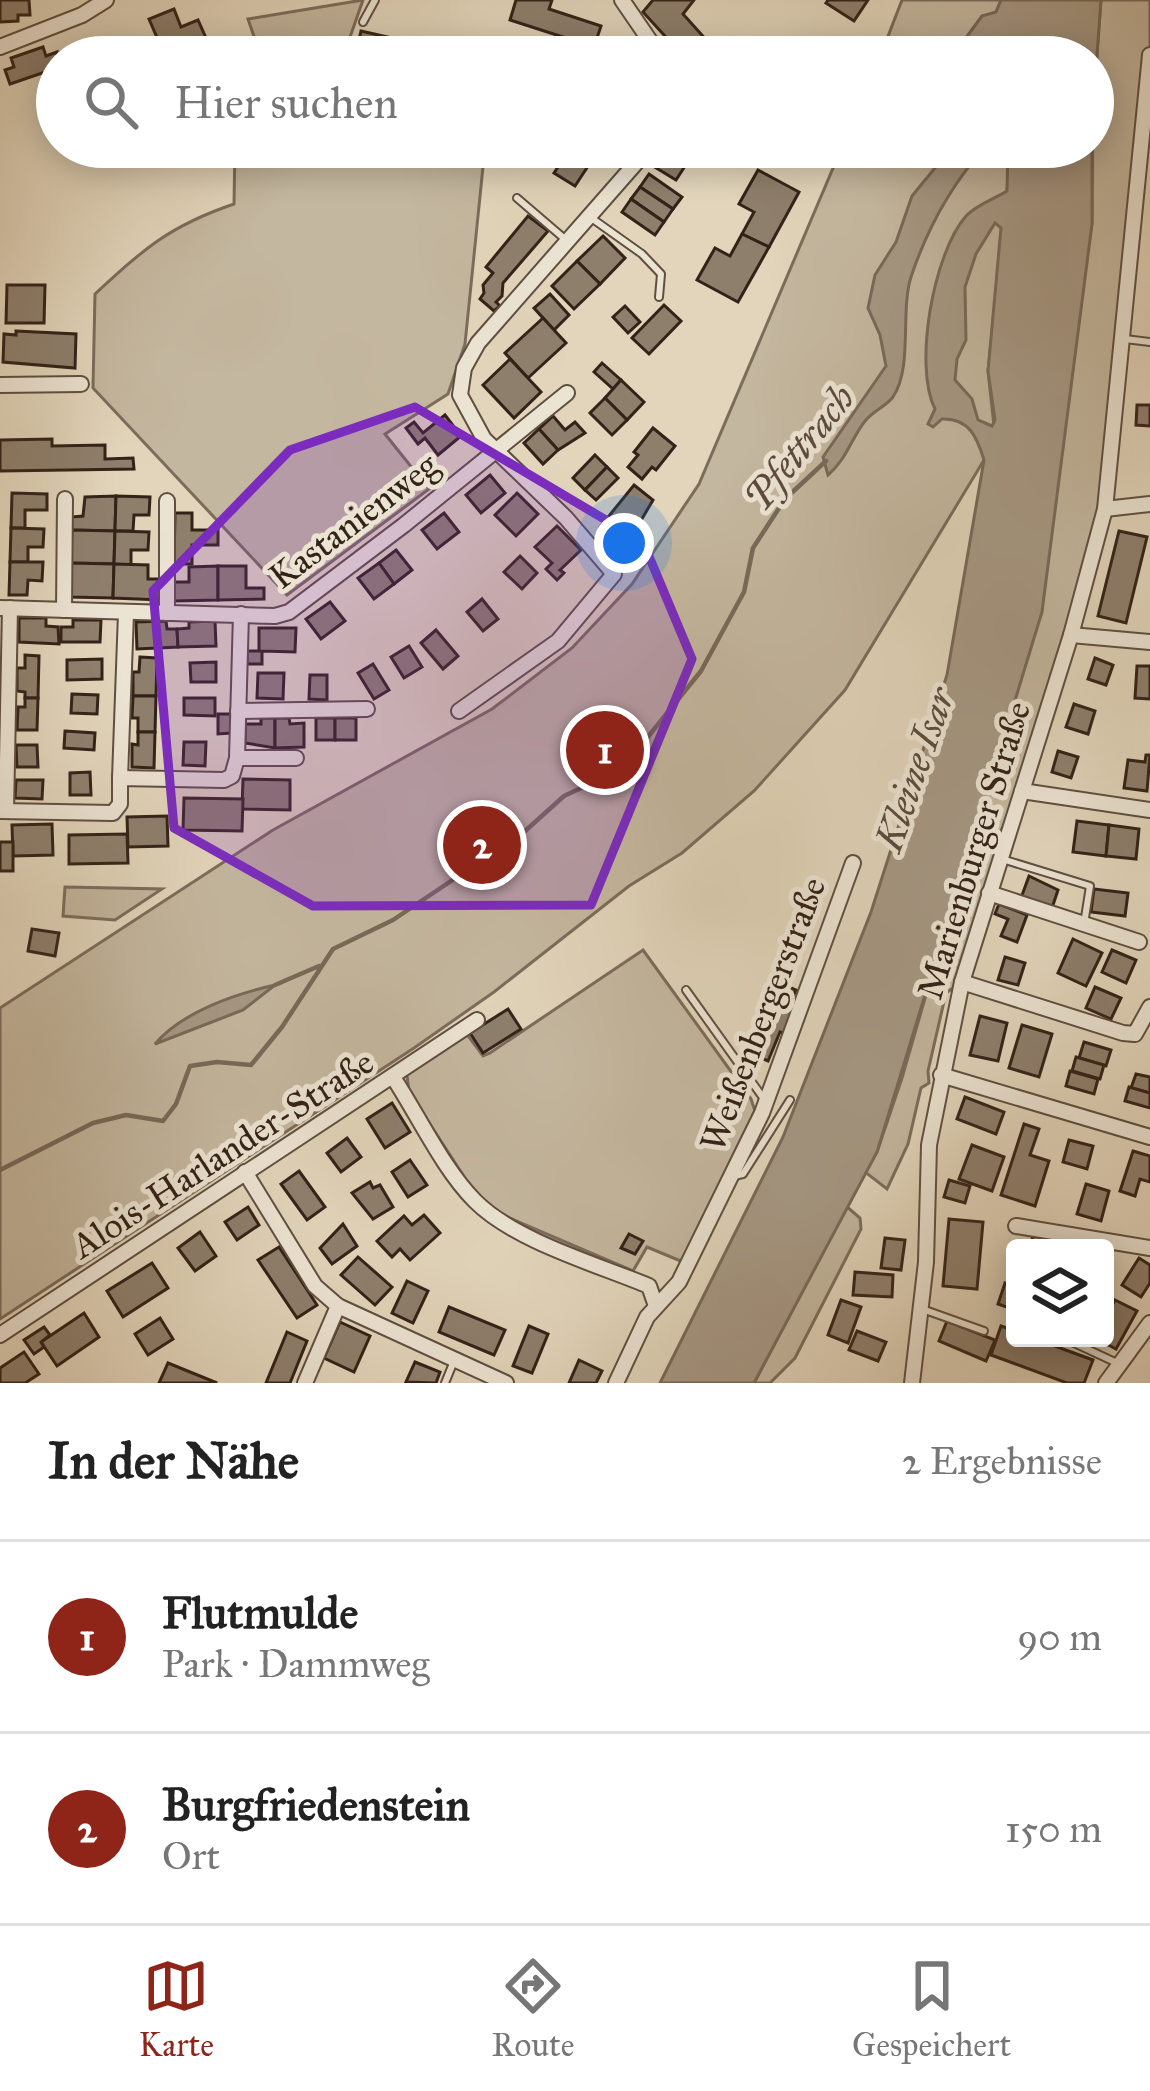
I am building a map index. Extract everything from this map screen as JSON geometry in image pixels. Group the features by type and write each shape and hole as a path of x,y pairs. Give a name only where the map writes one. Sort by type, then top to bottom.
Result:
{"street":[{"path":"0,47 82,15 106,0"},
{"path":"622,0 647,36"},
{"name":"Marienburger Straße","path":"912,1383 921,1308 929,1144 941,1076 962,982 1106,509 1145,151 1150,55"},
{"path":"459,711 557,641 614,574 566,518 494,449 468,417 460,395 464,368 488,331 632,168"},
{"path":"1133,236 1150,236"},
{"path":"0,385 81,384"},
{"name":"Kastanienweg","path":"5,608 275,616 305,602 567,393"},
{"path":"64,610 65,499"},
{"path":"166,501 167,613"},
{"path":"1106,509 1150,504"},
{"path":"5,608 3,811 112,813 120,804 125,613"},
{"path":"120,778 224,781 237,770 241,614"},
{"path":"1070,635 1150,642"},
{"path":"238,711 367,709"},
{"path":"237,758 296,758"},
{"path":"1022,791 1150,810"},
{"name":"Weißenbergerstraße","path":"616,1383 656,1306 679,1282 766,1102 853,863"},
{"path":"989,893 1138,942"},
{"path":"962,982 1124,1033 1135,1034 1150,1007"},
{"name":"Alois-Harlander-Straße","path":"0,1335 477,1020"},
{"path":"941,1076 1150,1137"},
{"path":"393,1077 460,1184 485,1210 547,1243 649,1286 656,1306"},
{"path":"245,1172 315,1286 338,1306 506,1383"},
{"path":"1016,1226 1150,1248"},
{"path":"305,1383 338,1306"},
{"path":"1106,1383 1150,1323"}],"lane":[{"path":"363,22 375,0"},
{"path":"517,198 568,242"},
{"path":"590,217 642,254 661,274 659,297"},
{"path":"1125,339 1150,342"},
{"path":"999,858 1090,886 1084,924"},
{"path":"686,990 766,1102"},
{"path":"730,1176 743,1174 790,1100"},
{"path":"921,1308 984,1330"},
{"path":"1083,1347 1120,1364"},
{"path":"446,1383 454,1361"}],"highlighted area":[{"path":"415,407 643,542 692,659 591,905 313,906 174,828 153,591 290,450"}],"shaded area":[{"path":"363,0 350,36 254,36 248,19"},
{"path":"902,0 1001,0 996,13 982,16 967,36 888,36"},
{"path":"1001,0 1101,0 1098,36 967,36 982,16 996,12"},
{"path":"1101,0 1150,0 1150,55 1105,509 1022,791 997,838 989,893 962,982 946,993 929,1083 921,1088 908,1144 887,1189 865,1172 877,1152 902,1078 971,839 1092,224 1092,168 1114,168 1114,36 1098,36"},
{"path":"235,168 483,168 465,344 448,394 385,434 429,489 287,595 93,388 95,294 158,240 234,204"},
{"path":"833,168 1009,168 988,371 994,426 984,460 845,690 754,791 682,853 629,886 414,1048 0,1319 0,1008 273,830 492,709 572,648 632,584 699,484"},
{"path":"935,168 968,168 933,225 911,277 899,385 893,397 865,421 828,475 823,457 886,366 868,308 875,275 896,242 912,196"},
{"path":"1008,168 1092,168 1092,224 1042,612 877,1152 754,1383 660,1383 783,1137 871,912 947,675 984,460 965,425 942,419 933,427 928,424 935,409 926,365 927,338 945,255 966,216 1007,191","holes":["995,223 1001,228 988,371 992,426 978,420 972,399 955,380 957,359 966,340 965,287 976,254"]},
{"path":"65,887 162,889 115,920 63,916"},
{"path":"643,950 755,1111 683,1262 647,1247 633,1271 493,1211 467,1181 409,1092 407,1075 466,1033 483,1056 490,1053"},
{"path":"275,985 243,1010 155,1044 194,1014"},
{"path":"846,1206 860,1218 861,1229 795,1358 770,1383 754,1383"}],"building":[{"path":"0,0 29,0 30,15 0,22"},
{"path":"516,0 552,0 549,9 601,26 598,36 560,36 510,20"},
{"path":"653,0 694,0 683,14 703,36 665,36 643,12"},
{"path":"828,0 868,0 854,21"},
{"path":"174,9 181,27 198,20 205,36 156,36 149,19"},
{"path":"36,49 36,75 10,84 5,70 14,67 11,58"},
{"path":"557,168 587,168 575,186 554,173"},
{"path":"656,168 684,168 676,180"},
{"path":"758,170 799,192 769,247 742,234 754,212 739,204"},
{"path":"649,174 682,197 673,209 640,187"},
{"path":"640,187 673,209 664,222 631,199"},
{"path":"631,199 664,222 655,235 622,212"},
{"path":"528,216 548,231 503,283 496,302 500,306 494,311 480,299 493,273 486,267"},
{"path":"742,234 769,247 738,302 697,280 715,248 730,256"},
{"path":"603,236 625,258 600,284 577,261"},
{"path":"577,261 600,284 574,309 552,286"},
{"path":"7,285 45,285 44,323 6,323"},
{"path":"550,294 569,315 554,330 534,308"},
{"path":"664,305 681,321 649,354 632,338"},
{"path":"625,306 640,322 628,333 613,317"},
{"path":"543,318 566,343 528,378 505,353"},
{"path":"16,331 76,334 75,368 3,362 4,334 16,335"},
{"path":"510,359 541,392 514,418 483,385"},
{"path":"602,363 621,380 613,389 594,372"},
{"path":"621,380 644,402 627,420 605,398"},
{"path":"605,398 627,420 612,435 590,413"},
{"path":"1137,405 1150,405 1150,426 1136,425"},
{"path":"445,415 461,436 438,455 425,438 418,444 406,428 414,422 423,433"},
{"path":"553,416 565,430 575,422 585,433 558,450 539,429"},
{"path":"653,428 675,446 642,479 628,467"},
{"path":"539,429 558,450 543,464 524,443"},
{"path":"52,439 52,446 105,445 105,459 133,458 134,469 0,471 0,440"},
{"path":"595,455 607,467 585,490 573,478"},
{"path":"607,467 618,478 596,500 585,490"},
{"path":"490,475 505,493 481,513 466,495"},
{"path":"634,485 653,500 636,529 609,535 600,527"},
{"path":"12,493 47,494 47,510 25,510 25,528 11,528"},
{"path":"517,493 538,514 516,536 495,515"},
{"path":"116,496 115,531 72,530 71,517 83,516 85,497"},
{"path":"116,496 150,497 149,515 134,515 133,531 115,531"},
{"path":"175,513 192,513 192,530 218,530 218,545 192,545 192,564 174,564"},
{"path":"444,513 459,532 437,549 422,530"},
{"path":"557,526 581,550 560,570 564,573 557,580 546,569 552,563 535,547"},
{"path":"11,528 44,529 43,547 28,547 28,562 10,562"},
{"path":"72,530 115,531 114,564 70,563"},
{"path":"115,531 149,532 148,550 131,550 131,565 114,564"},
{"path":"1119,531 1147,537 1126,623 1098,616"},
{"path":"396,550 412,570 394,584 379,563"},
{"path":"520,556 537,573 522,589 504,572"},
{"path":"10,562 43,562 42,581 28,580 27,595 9,595"},
{"path":"70,563 114,564 113,598 70,597"},
{"path":"379,563 394,584 374,599 358,578"},
{"path":"114,564 148,565 148,579 162,579 161,600 113,598"},
{"path":"218,566 218,600 173,601 172,582 189,582 189,567"},
{"path":"218,566 246,566 246,588 264,588 264,599 218,600"},
{"path":"482,599 498,619 483,631 467,612"},
{"path":"330,602 345,621 321,639 306,619"},
{"path":"19,618 46,618 46,626 58,627 59,644 19,642"},
{"path":"73,620 101,620 100,642 61,642 61,627 73,627"},
{"path":"166,621 167,629 177,629 178,647 137,649 136,622"},
{"path":"215,621 216,646 178,647 177,629 189,628 189,622"},
{"path":"259,628 296,628 295,652 262,651 262,664 247,664 247,651 259,651"},
{"path":"436,630 458,656 443,669 421,643"},
{"path":"409,646 422,667 404,678 391,657"},
{"path":"25,655 39,656 38,698 25,698 25,692 17,691 17,668 25,668"},
{"path":"140,657 157,658 156,696 133,696 133,672 139,672"},
{"path":"1095,658 1113,665 1106,685 1088,679"},
{"path":"102,659 102,679 67,680 67,660"},
{"path":"216,662 216,682 191,682 190,663"},
{"path":"373,664 389,690 374,699 358,673"},
{"path":"1137,666 1150,666 1150,699 1135,698"},
{"path":"258,673 284,673 283,699 257,698"},
{"path":"310,675 327,675 327,700 309,699"},
{"path":"72,694 98,695 97,714 71,713"},
{"path":"133,696 156,696 155,732 138,732 138,718 132,718"},
{"path":"25,698 38,698 37,730 17,730 18,707 25,707"},
{"path":"184,698 215,698 215,716 184,715"},
{"path":"1074,704 1095,711 1088,734 1066,727"},
{"path":"218,714 231,714 231,733 218,734"},
{"path":"261,718 275,718 275,748 245,743 245,724 261,724"},
{"path":"275,718 304,723 304,747 275,748"},
{"path":"316,718 335,718 335,740 316,740"},
{"path":"335,718 356,718 356,740 335,740"},
{"path":"65,731 95,733 94,750 64,748"},
{"path":"138,732 155,732 154,768 132,767 132,744 138,745"},
{"path":"184,742 206,742 205,766 183,765"},
{"path":"16,745 37,745 38,767 17,767"},
{"path":"1058,751 1078,757 1071,778 1052,772"},
{"path":"1150,755 1147,791 1124,788 1128,760 1145,762"},
{"path":"90,772 91,795 70,795 70,773"},
{"path":"243,779 290,780 290,810 242,809"},
{"path":"16,780 43,780 42,799 15,798"},
{"path":"184,798 243,799 242,831 183,830"},
{"path":"167,816 168,846 128,847 127,817"},
{"path":"1077,821 1109,825 1106,856 1073,852"},
{"path":"52,824 53,855 13,856 12,825"},
{"path":"1109,825 1139,829 1136,859 1106,856"},
{"path":"127,834 128,863 69,864 69,835"},
{"path":"0,842 13,842 13,871 0,871"},
{"path":"1029,876 1058,890 1052,908 1021,898"},
{"path":"1094,889 1128,893 1125,916 1091,912"},
{"path":"999,904 1027,915 1017,942 1001,936 1008,919 995,914"},
{"path":"32,929 59,933 55,956 28,951"},
{"path":"1073,939 1102,953 1086,986 1058,973"},
{"path":"1112,950 1136,960 1126,983 1102,972"},
{"path":"1005,957 1025,963 1018,985 998,980"},
{"path":"775,981 796,990 792,999 801,1003 788,1035 780,1032 768,1061 745,1051"},
{"path":"1095,987 1121,998 1111,1019 1086,1008"},
{"path":"508,1009 521,1029 483,1053 470,1033"},
{"path":"980,1016 1007,1023 998,1061 970,1055"},
{"path":"1022,1025 1052,1034 1039,1077 1009,1068"},
{"path":"1084,1042 1111,1050 1106,1066 1079,1058"},
{"path":"1076,1057 1104,1065 1100,1079 1072,1071"},
{"path":"1070,1071 1098,1079 1094,1094 1066,1086"},
{"path":"1136,1074 1150,1077 1150,1093 1131,1088"},
{"path":"1129,1087 1150,1093 1150,1108 1125,1101"},
{"path":"965,1097 1004,1112 996,1134 957,1119"},
{"path":"392,1103 410,1132 385,1148 367,1119"},
{"path":"1024,1124 1039,1129 1030,1155 1049,1161 1035,1206 1001,1195"},
{"path":"347,1138 361,1157 341,1172 327,1153"},
{"path":"1069,1140 1093,1146 1087,1169 1063,1162"},
{"path":"972,1145 1004,1157 992,1191 959,1179"},
{"path":"1133,1151 1150,1156 1150,1182 1140,1179 1135,1196 1120,1191"},
{"path":"410,1160 427,1185 408,1197 392,1172"},
{"path":"299,1171 325,1207 307,1220 281,1184"},
{"path":"949,1180 970,1186 965,1203 944,1197"},
{"path":"370,1182 373,1188 380,1185 393,1207 373,1219 352,1193"},
{"path":"1086,1184 1109,1191 1101,1221 1077,1214"},
{"path":"248,1207 259,1225 237,1240 225,1222"},
{"path":"424,1215 440,1233 410,1260 400,1249 392,1257 377,1241 404,1216 412,1225"},
{"path":"949,1219 983,1222 977,1289 943,1286"},
{"path":"343,1224 357,1246 332,1264 320,1248"},
{"path":"200,1232 216,1256 195,1271 178,1248"},
{"path":"629,1234 643,1241 635,1254 621,1248"},
{"path":"885,1238 905,1240 901,1270 881,1268"},
{"path":"279,1247 317,1305 297,1318 258,1260"},
{"path":"358,1257 392,1287 375,1305 341,1275"},
{"path":"1139,1258 1150,1265 1150,1283 1141,1297 1122,1285"},
{"path":"152,1263 168,1288 123,1317 107,1291"},
{"path":"855,1272 893,1275 892,1297 853,1295"},
{"path":"407,1281 428,1291 413,1323 392,1313"},
{"path":"1005,1283 1006,1307 998,1304"},
{"path":"841,1300 861,1307 848,1343 828,1335"},
{"path":"1114,1302 1137,1311 1116,1349 1112,1347"},
{"path":"449,1307 505,1330 494,1355 439,1332"},
{"path":"84,1313 99,1337 57,1366 41,1342"},
{"path":"160,1318 173,1339 148,1355 135,1334"},
{"path":"947,1321 995,1340 986,1361 939,1341"},
{"path":"340,1322 370,1336 354,1372 324,1358"},
{"path":"529,1326 548,1334 532,1373 513,1366"},
{"path":"1001,1326 1006,1328 1006,1347 1058,1347 1093,1360 1084,1383 1067,1383 991,1355"},
{"path":"44,1327 50,1335 34,1354 24,1340"},
{"path":"857,1331 886,1342 878,1361 849,1350"},
{"path":"287,1332 307,1341 290,1383 266,1383"},
{"path":"24,1352 39,1374 25,1383 0,1383 0,1368"},
{"path":"579,1360 602,1371 596,1383 569,1383"},
{"path":"415,1362 440,1372 436,1383 406,1382"},
{"path":"168,1363 217,1383 159,1383"}],"waterway":[{"name":"Pfettrach","path":"0,1170 93,1123 126,1115 163,1121 176,1104 190,1066 251,1065 333,949 393,920 524,832 564,796 611,774 701,671 744,592 753,548 785,499 826,461"},
{"name":"Pfettrach","path":"275,985 319,966"}],"place":[{"name":"Flutmulde","path":"605,750"},
{"name":"Burgfriedenstein","path":"482,845"}],"water label":[{"name":"Kleine Isar","path":"914,769"}]}
